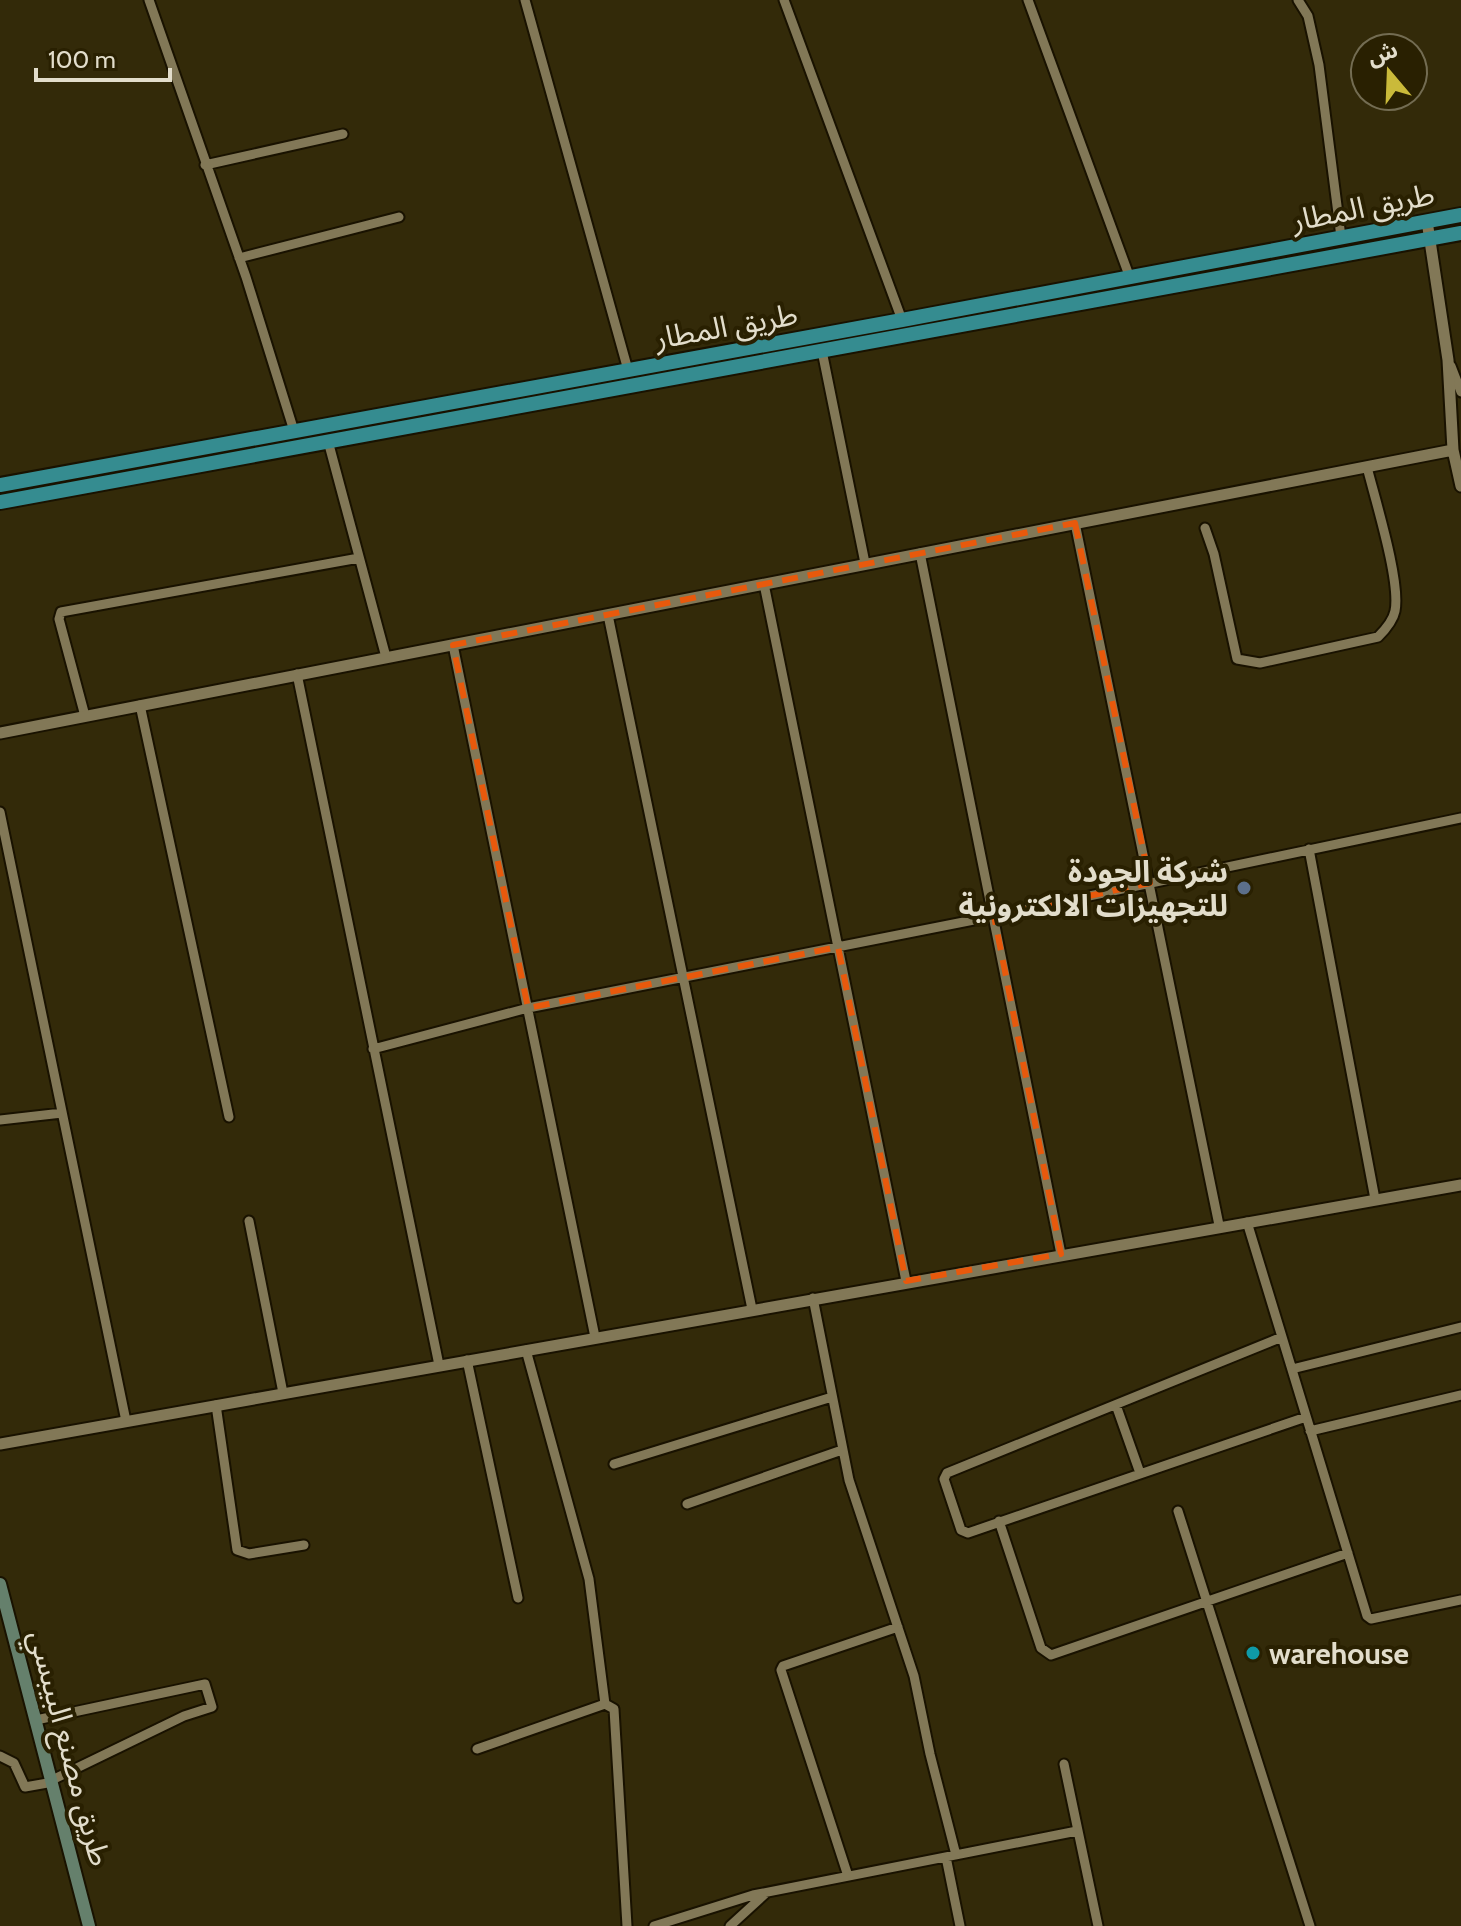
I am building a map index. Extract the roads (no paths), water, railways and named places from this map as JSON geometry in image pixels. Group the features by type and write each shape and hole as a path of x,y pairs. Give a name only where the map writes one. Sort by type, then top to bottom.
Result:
{"highway":[{"name":"طريق المطار","path":"0,485 1461,215"},
{"name":"طريق المطار","path":"0,502 1461,233"},
{"path":"719,353 723,369"},
{"path":"162,455 167,473"}],"main road":[{"name":"طريق مصنع البيبسي","path":"0,1584 3,1610 36,1720 89,1926"}],"street":[{"path":"149,0 239,258 294,431"},
{"path":"525,0 628,370"},
{"path":"784,0 902,320"},
{"path":"1028,0 1130,278"},
{"path":"1298,0 1308,16 1319,65 1341,237"},
{"path":"205,165 343,134"},
{"path":"239,258 399,217"},
{"path":"1427,221 1448,360 1461,486"},
{"path":"822,351 865,563"},
{"path":"1448,360 1461,392"},
{"path":"328,441 386,657"},
{"path":"0,733 1457,449"},
{"path":"1205,528 1214,554 1237,659 1260,663 1378,637 1388,627 1395,612 1395,587 1367,467"},
{"path":"1075,523 1219,1225"},
{"path":"920,553 1061,1254"},
{"path":"85,716 59,619 61,612 359,558"},
{"path":"764,584 906,1281"},
{"path":"608,615 752,1309"},
{"path":"453,645 595,1337"},
{"path":"297,674 439,1365"},
{"path":"140,705 229,1117"},
{"path":"0,812 126,1421"},
{"path":"373,1049 528,1008 994,916 1461,818"},
{"path":"1309,849 1375,1199"},
{"path":"0,1120 62,1113"},
{"path":"0,1444 1219,1225 1461,1185"},
{"path":"249,1221 283,1393"},
{"path":"1247,1222 1369,1618 1461,1600"},
{"path":"813,1298 849,1480 920,1697 951,1856 960,1926"},
{"path":"1292,1369 1461,1327"},
{"path":"1282,1337 945,1474 944,1479 963,1532 1306,1417"},
{"path":"526,1350 586,1565 605,1704"},
{"path":"467,1360 518,1598"},
{"path":"1310,1431 1461,1395"},
{"path":"614,1464 832,1397"},
{"path":"216,1405 237,1550 249,1554 304,1545"},
{"path":"1116,1405 1140,1473"},
{"path":"687,1504 842,1450"},
{"path":"1178,1511 1310,1926"},
{"path":"999,1521 1044,1652 1056,1654 1348,1553"},
{"path":"848,1876 781,1670 783,1666 898,1627"},
{"path":"0,1756 14,1763 25,1787 52,1781 184,1716 212,1707 205,1684 36,1720"},
{"path":"477,1749 605,1704"},
{"path":"605,1704 614,1709 627,1926"},
{"path":"1064,1764 1098,1926"},
{"path":"654,1926 715,1905 768,1892 1077,1831"},
{"path":"730,1926 768,1892"}],"place":[{"name":"شركة الجودة للتجهيزات الالكترونية","path":"1244,888"},
{"name":"warehouse","path":"1253,1653"}]}
